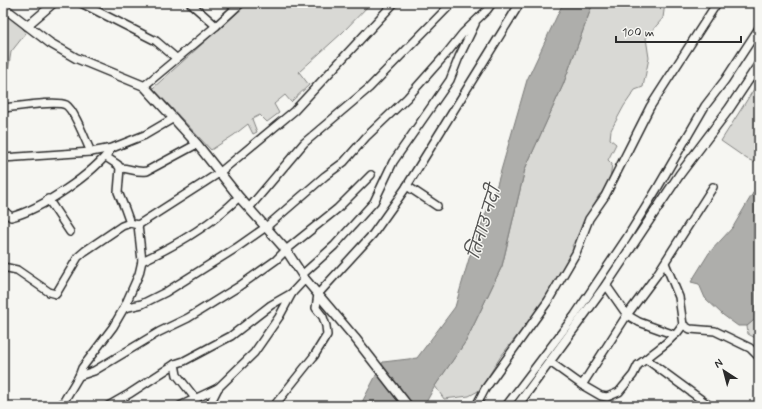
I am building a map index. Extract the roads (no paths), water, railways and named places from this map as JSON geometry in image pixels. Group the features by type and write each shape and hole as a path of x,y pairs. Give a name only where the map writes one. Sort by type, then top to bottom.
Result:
{"street":[{"path":"27,26 54,3"},
{"path":"81,3 156,41 176,58"},
{"path":"190,3 216,26"},
{"path":"144,86 216,26 241,3"},
{"path":"3,267 17,270 49,292 56,294 78,257 85,251 112,232 130,223 138,225 219,173 294,111 394,3"},
{"path":"249,208 304,143 369,88 452,3"},
{"path":"124,308 142,304 166,292 236,248 266,227 314,185 344,162 366,137 407,98 448,53 463,33 492,3"},
{"path":"274,406 314,356 327,335 323,317 316,308 318,294 373,234 407,186 520,3"},
{"path":"476,406 485,389 548,301 576,253 589,219 605,196 650,107 717,3"},
{"path":"3,7 50,43 76,58 144,86 197,144 239,197 286,250 304,277 355,338 408,406"},
{"path":"209,406 218,388 254,353 304,277 374,202 393,162 450,80 458,57 478,18"},
{"path":"506,406 575,315 626,239 705,106 725,80 759,28"},
{"path":"517,406 606,286 680,174 759,64"},
{"path":"3,108 56,103 66,106 73,114 91,152"},
{"path":"3,158 91,152 112,148 145,135 174,118"},
{"path":"106,157 120,168 129,168 139,173 147,171 197,144"},
{"path":"3,210 11,217 32,209 88,172 106,157 112,148"},
{"path":"120,168 118,192 130,223"},
{"path":"78,376 94,371 159,332 188,318 216,301 276,260 286,250 337,209 371,175"},
{"path":"407,186 437,206"},
{"path":"582,384 627,315 665,262 713,187"},
{"path":"142,261 166,250 194,234 239,197"},
{"path":"48,199 70,232"},
{"path":"61,406 82,368 113,327 124,308 139,274 142,261 138,225"},
{"path":"550,362 601,396 607,397 619,392 634,375 638,365 670,340 683,325 679,297 665,262"},
{"path":"606,286 627,315 639,322 672,334 672,337"},
{"path":"108,406 175,364 184,361 232,336 271,305 292,294"},
{"path":"683,325 690,329 715,331 750,348 759,357"},
{"path":"646,360 710,406"},
{"path":"175,364 177,375 195,398"},
{"path":"180,406 218,388"}],"water":[{"name":"तिनाउ नदी","path":"563,3 593,3 563,85 525,169 502,266 466,341 435,386 424,406 360,406 383,362 417,358 455,307 473,245 496,188 527,80"},
{"path":"759,186 759,316 747,326 738,326 723,315 705,298 699,284 691,282 709,253 733,227 753,193"}]}
